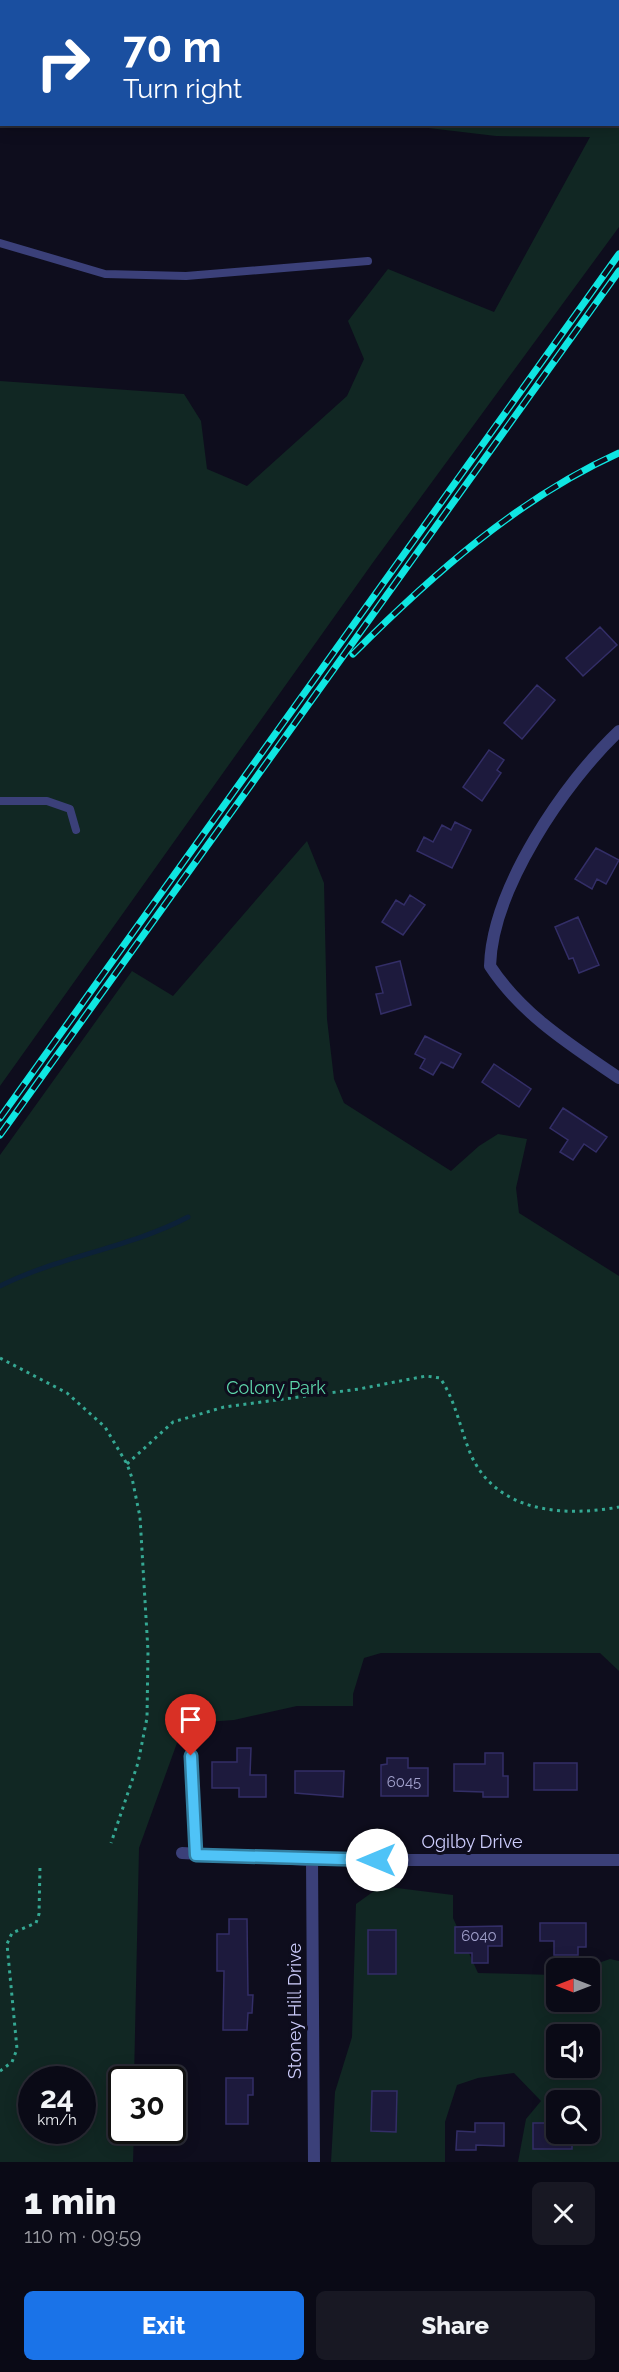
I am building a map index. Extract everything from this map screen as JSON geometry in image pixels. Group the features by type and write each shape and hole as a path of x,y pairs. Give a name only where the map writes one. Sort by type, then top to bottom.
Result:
{"street":[{"path":"619,731 592,757 554,806 524,860 495,931 490,966 516,1000 536,1019 619,1078"},
{"name":"Ogilby Drive","path":"182,1853 312,1860 619,1860"},
{"name":"Stoney Hill Drive","path":"312,1860 314,2162"}],"lane":[{"path":"0,243 105,274 186,276 368,261"},
{"path":"0,801 47,801 70,808 76,830"},
{"path":"191,1756 196,1855"}],"path":[{"path":"0,1358 67,1393 105,1427 127,1464 140,1517 148,1651 147,1718 138,1763 111,1843"},
{"path":"127,1464 173,1422 183,1419 224,1407 359,1389 426,1376 440,1378 448,1390 472,1456 491,1486 524,1504 556,1511 591,1512 619,1507"},
{"path":"0,2072 12,2062 17,2049 7,1944 12,1933 36,1923 39,1914 40,1867"}],"green space":[{"path":"411,126 619,126 619,227 374,561 0,1086 0,381 184,394 201,421 207,469 247,486 347,396 364,359 348,321 388,269 494,312 590,137 496,136"},
{"name":"Colony Park","path":"307,841 324,883 327,1019 334,1079 344,1103 451,1171 479,1146 498,1134 527,1139 516,1188 519,1213 619,1276 619,1671 600,1653 381,1653 364,1658 353,1694 353,1706 297,1706 234,1720 207,1722 190,1707 139,1848 134,2066 108,2066 108,2144 134,2144 133,2162 0,2162 0,1155 132,971 173,996"},
{"path":"381,1886 453,1895 453,1918 478,1973 546,1975 546,2012 600,2012 600,1962 610,1959 619,1961 619,2162 518,2162 526,2119 541,2101 514,2073 478,2078 457,2085 445,2122 445,2162 331,2162 335,2092 352,2037 356,1904"}],"building":[{"path":"600,627 617,645 583,676 566,658"},
{"path":"537,685 555,700 522,739 504,723"},
{"path":"489,750 504,760 497,770 501,773 482,801 463,787"},
{"path":"455,822 471,830 452,868 417,851 424,837 433,842 442,825 451,830"},
{"path":"596,848 619,860 606,884 597,879 592,889 575,879"},
{"path":"410,895 425,905 403,935 382,922 396,900 404,905"},
{"path":"578,917 599,965 579,973 573,958 569,959 555,927"},
{"path":"400,961 411,1005 381,1014 376,994 383,993 376,967"},
{"path":"425,1036 461,1054 453,1068 441,1062 433,1075 420,1068 425,1059 415,1054"},
{"path":"494,1064 531,1089 519,1107 482,1082"},
{"path":"563,1108 607,1137 596,1152 584,1144 573,1160 560,1152 568,1140 550,1128"},
{"path":"237,1748 251,1748 250,1775 266,1775 266,1797 239,1797 239,1788 212,1788 212,1762 237,1762"},
{"path":"485,1753 503,1753 503,1776 508,1776 508,1797 483,1797 483,1792 454,1791 454,1764 485,1764"},
{"path":"387,1758 408,1758 408,1768 428,1768 428,1796 381,1796 381,1765 387,1764"},
{"path":"534,1763 577,1763 577,1790 534,1790"},
{"path":"295,1771 344,1771 343,1797 295,1793"},
{"path":"229,1919 247,1919 248,1995 253,1995 252,2013 248,2013 247,2030 223,2030 224,1971 217,1971 217,1934 229,1934"},
{"path":"540,1923 586,1923 586,1947 578,1947 578,1955 554,1955 554,1941 540,1941"},
{"path":"502,1926 502,1946 488,1946 488,1963 472,1963 472,1953 455,1953 455,1927"},
{"path":"368,1930 396,1930 396,1974 368,1974"},
{"path":"226,2078 253,2078 253,2095 248,2095 248,2124 226,2124"},
{"path":"372,2091 397,2091 396,2132 371,2131"},
{"path":"475,2123 504,2123 504,2146 476,2145 476,2150 456,2150 457,2131 475,2132"},
{"path":"533,2123 546,2123 546,2144 572,2144 572,2149 533,2149"}],"waterway":[{"path":"0,1286 46,1267 142,1237 188,1217"}],"railway":[{"path":"0,1118 619,254"},
{"path":"0,1135 619,271"},
{"path":"353,654 445,568 511,516 545,493 619,453"}],"route":[{"path":"191,1756 196,1855 223,1858 377,1860"}]}
